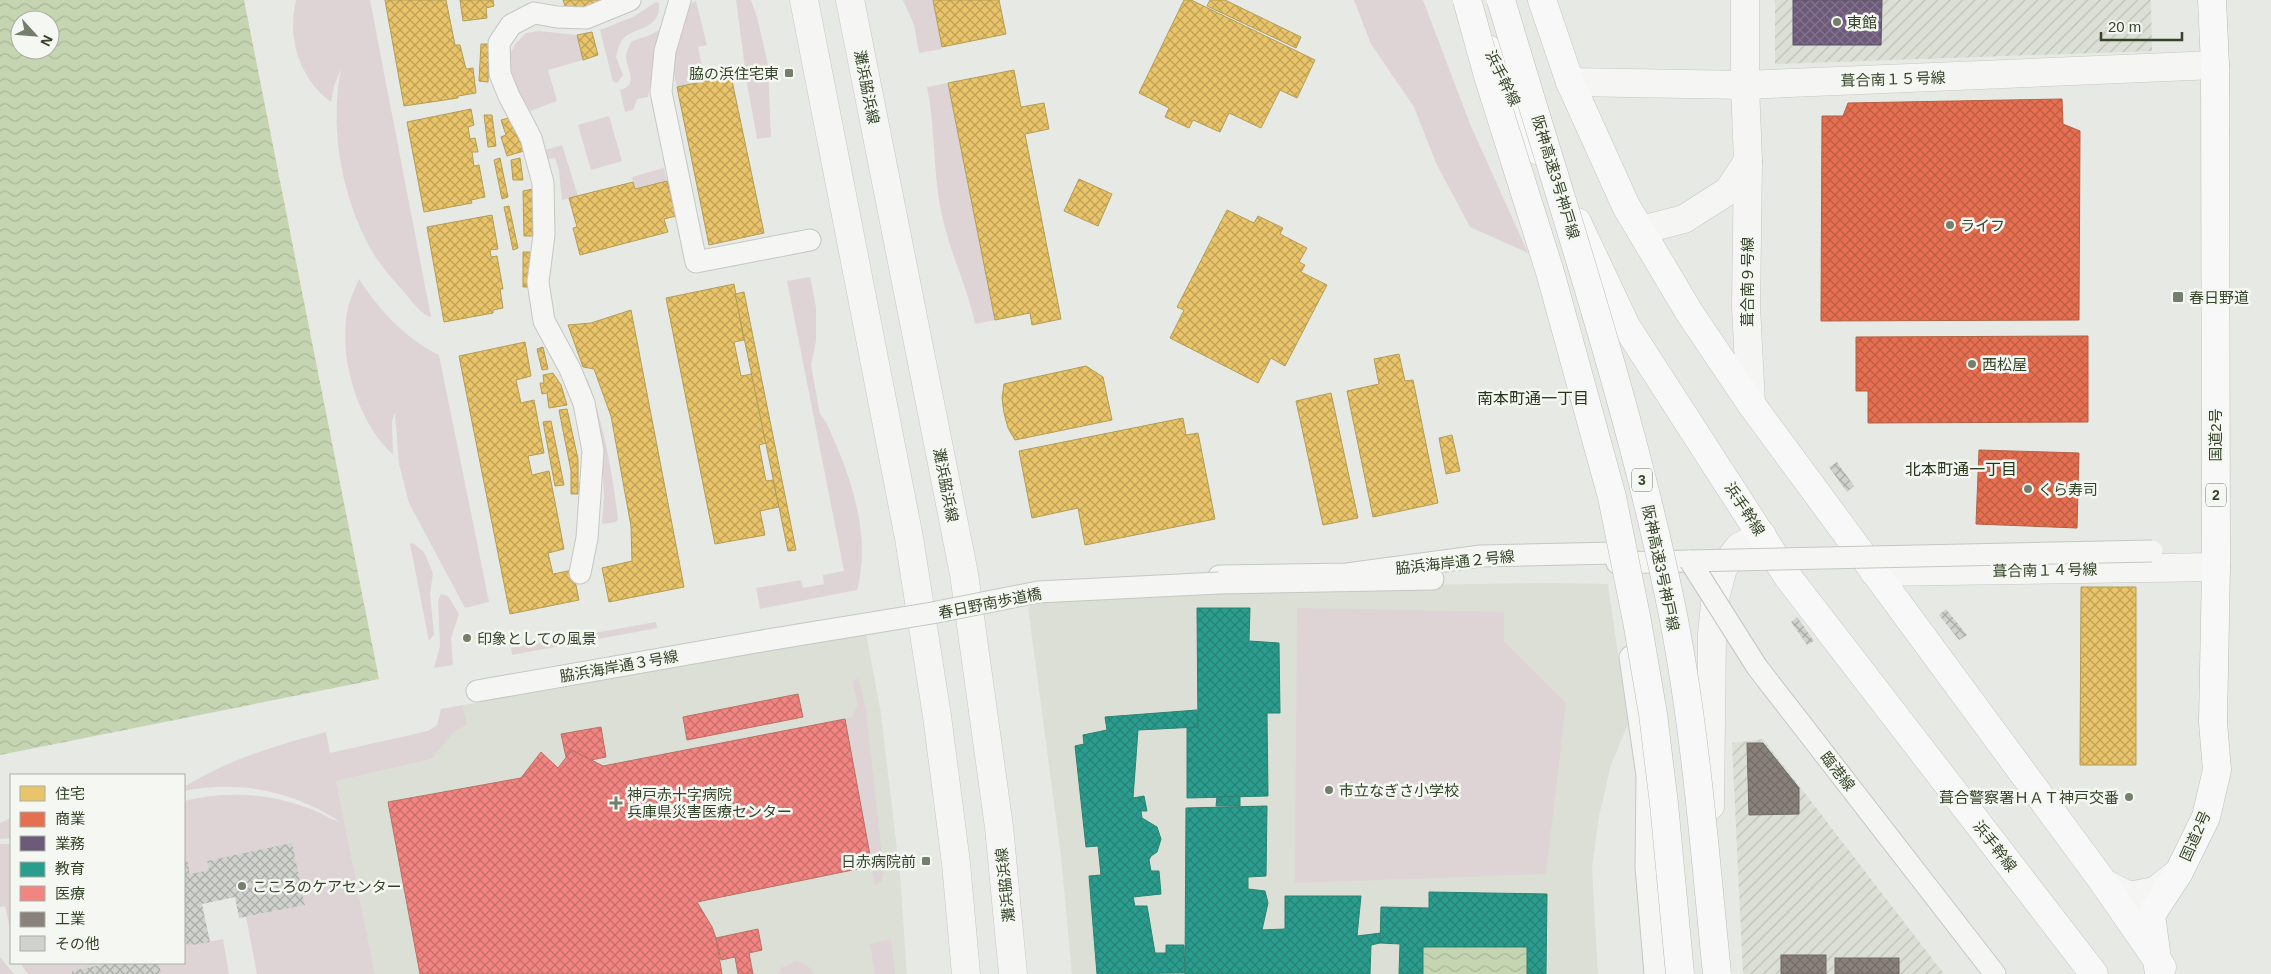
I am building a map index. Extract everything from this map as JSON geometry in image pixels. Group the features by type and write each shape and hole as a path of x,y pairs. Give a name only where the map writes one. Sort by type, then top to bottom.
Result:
{"main road":[{"name":"浜手幹線","path":"1466,0 1518,111 1585,239 1626,326 1793,582 2094,974"},
{"name":"3","path":"1466,0 1550,272 1612,498 1637,621 1653,714 1680,974"},
{"name":"阪神高速3号神戸線","path":"1501,0 1578,249 1639,466 1671,606 1688,710 1717,974"},
{"path":"1542,0 1570,82 1626,206 1689,312 1751,404 2104,883 2161,969"},
{"name":"国道2号","path":"2161,969 2151,915 2179,872 2206,817 2217,770 2213,722 2216,567 2214,65 2212,0"}],"street":[{"path":"580,573 589,520 593,451 584,403 570,369 544,321 538,282 544,236 543,183 531,138 508,96 500,74 499,43 511,25 534,13 557,17 586,18 630,0"},
{"path":"680,0 665,51 661,92 696,262 810,240"},
{"path":"804,0 909,538 942,755 956,863 966,974"},
{"name":"灘浜脇浜線","path":"850,0 964,574 999,827 1013,974"},
{"name":"葺合南９号線","path":"1746,0 1745,85 1748,161 1746,307 1751,404"},
{"name":"葺合南１５号線","path":"1570,82 1745,85 2214,65"},
{"path":"1641,230 1684,219 1728,191 1748,161"},
{"path":"1709,974 1708,891 1712,654 1716,594 1723,568 1739,547 1762,535"},
{"path":"1655,974 1646,867 1647,776 1617,563 2152,551"},
{"name":"脇浜海岸通２号線","path":"1219,583 1219,576 1347,574 1481,556 1615,553 1617,563"},
{"name":"臨港線","path":"1690,562 1757,667 1995,974"},
{"name":"葺合南１４号線","path":"1874,572 2216,567"},
{"name":"春日野南歩道橋","path":"762,641 932,613 1038,592 1219,583 1433,579"},
{"name":"脇浜海岸通３号線","path":"477,691 762,641"},
{"path":"2104,883 2129,896 2155,891 2179,872"}],"shaded area":[{"path":"296,0 370,0 431,317 416,307 384,269 362,232 353,210 341,164 337,116 341,69 334,86 331,102 311,81 303,69 298,56 293,29"},
{"path":"736,0 751,0 757,17 768,65 771,137 757,139 747,83"},
{"path":"903,0 933,0 942,49 919,53 914,25"},
{"path":"1354,0 1423,0 1470,124 1528,253 1470,227 1436,163 1414,107 1371,44"},
{"path":"1775,0 2151,0 2152,51 1775,64"},
{"path":"696,1 707,45 698,47 705,81 677,87 673,64 674,45 686,6"},
{"path":"656,2 659,3 659,12 656,19 646,27 628,35 620,43 616,57 623,75 617,83 613,82 600,30 633,17"},
{"path":"661,29 648,97 637,99 633,110 625,112 620,90 626,88 631,80 626,56 628,48 632,41"},
{"path":"539,31 577,35 583,60 548,70 557,101 530,111 507,70 510,54 516,43 526,33"},
{"path":"948,83 995,320 975,324 947,236 938,191 927,87"},
{"path":"609,116 622,161 591,170 578,125"},
{"path":"562,145 578,196 562,200 559,171 555,158 547,159 545,150"},
{"path":"664,168 667,181 635,189 632,177"},
{"path":"810,277 816,307 816,341 811,365 820,414 826,422 843,462 856,504 862,547 861,569 857,590 760,609 756,588 801,580 803,588 824,584 823,575 844,571 787,281"},
{"path":"359,279 394,323 415,340 439,355 489,602 465,608 409,503 399,464 395,413 392,421 393,455 371,427 355,393 346,356 345,338 348,310"},
{"path":"582,378 587,378 603,431 616,501 618,519 616,522 602,524 604,495 602,459"},
{"path":"413,543 424,552 433,573 430,594 434,634 429,641 410,544"},
{"name":"市立なぎさ小学校","path":"1547,583 1608,584 1628,724 1611,765 1599,816 1592,868 1598,974 1072,974 1061,856 1028,607 1037,601 1212,588"},
{"path":"441,594 448,596 459,614 451,638 453,665 434,668 440,646 438,601"},
{"path":"1297,608 1504,612 1504,641 1566,703 1546,874 1295,883"},
{"path":"656,622 657,628 512,655 511,648"},
{"name":"神戸赤十字病院 兵庫県災害医療センター","path":"866,633 881,714 900,875 907,974 375,974 336,781 432,759 453,733 467,725 463,705"},
{"path":"859,679 866,709 884,872 882,881 875,885 845,719 852,717 858,704 852,681"},
{"path":"463,705 467,725 453,733 432,759 336,781 375,974 257,974 246,917 305,905 292,844 207,861 209,870 190,874 187,859 185,860 185,801 230,795 260,796 309,808 340,822 304,803 265,791 225,787 185,791 185,786 200,777 235,761 289,742 326,732 330,753 428,731 437,725 441,709"},
{"path":"1763,739 1944,974 1743,974 1732,743"},
{"path":"10,818 10,838 0,839 0,823"},
{"path":"0,844 10,844 10,928 5,906 0,907"},
{"path":"185,936 188,946 223,939 229,974 161,974 159,964 185,964"},
{"path":"891,939 895,974 875,974 870,944"},
{"path":"0,957 14,974 0,974"},
{"path":"796,961 807,965 814,974 778,974 781,968"},
{"path":"21,964 105,964 72,971 72,974 28,974"}],"water":[{"path":"0,0 244,0 379,679 0,755"},
{"path":"1423,947 1527,947 1527,974 1423,974"}],"building: 住宅":[{"path":"385,0 446,0 455,45 460,45 466,69 473,68 476,93 458,96 458,98 404,106"},
{"path":"460,0 493,0 494,6 486,8 487,18 463,21"},
{"path":"563,0 607,0 576,9 565,6"},
{"path":"933,0 999,0 1006,34 942,47"},
{"path":"1184,0 1191,0 1315,60 1297,98 1280,90 1261,128 1229,113 1220,132 1193,120 1189,128 1165,117 1169,108 1139,93"},
{"path":"1210,0 1225,0 1301,37 1296,48 1207,6"},
{"path":"592,32 598,55 583,60 577,35"},
{"path":"481,44 489,44 488,82 479,81"},
{"path":"1014,70 1021,107 1044,103 1049,129 1025,134 1061,319 1032,325 1030,313 995,320 948,83"},
{"path":"731,76 764,233 709,245 677,87"},
{"path":"471,109 474,125 468,127 470,139 475,138 478,152 472,152 474,166 479,165 485,197 471,200 472,203 424,212 407,122"},
{"path":"484,115 492,115 496,146 488,147"},
{"path":"509,118 524,151 507,156 501,137 506,135 501,120"},
{"path":"500,158 508,197 502,199 494,160"},
{"path":"520,158 523,180 513,180 511,160"},
{"path":"1079,179 1112,194 1098,226 1064,211"},
{"path":"667,181 676,216 664,219 668,232 580,255 573,228 577,227 569,198 633,182 635,189"},
{"path":"533,189 533,236 524,236 523,191"},
{"path":"509,206 518,248 513,250 504,207"},
{"path":"1227,210 1254,223 1258,216 1283,228 1280,234 1307,248 1299,262 1305,265 1301,272 1327,285 1285,366 1271,358 1258,383 1170,338 1184,310 1177,307"},
{"path":"492,215 498,249 490,250 491,257 497,256 503,289 500,289 503,308 493,310 493,313 444,322 427,227"},
{"path":"523,252 530,252 531,287 523,287"},
{"path":"734,284 744,340 734,342 741,376 752,374 766,443 759,445 766,481 773,480 779,507 760,511 765,535 715,544 666,298"},
{"path":"744,292 796,550 788,551 735,294"},
{"path":"631,310 684,587 609,602 602,568 632,561 631,526 611,416 594,369 583,367 568,325 591,323"},
{"path":"525,342 531,376 516,380 521,403 534,400 544,453 528,456 532,475 549,471 564,549 548,553 553,574 573,570 579,600 510,614 459,356"},
{"path":"543,347 548,369 542,370 537,349"},
{"path":"1399,354 1405,381 1413,380 1438,503 1373,517 1347,391 1379,384 1374,359"},
{"path":"1086,366 1103,377 1112,420 1015,440 1008,428 1004,413 1002,398 1004,384"},
{"path":"553,373 561,385 567,405 549,408 547,393 542,394 540,383 544,383 543,375"},
{"path":"1331,393 1358,518 1323,525 1296,401"},
{"path":"567,409 578,459 578,494 571,494 571,471 559,410"},
{"path":"1183,418 1186,435 1198,433 1215,519 1085,545 1078,508 1032,518 1019,451"},
{"path":"551,421 564,485 555,486 543,422"},
{"path":"1452,435 1460,471 1446,474 1439,438"},
{"path":"2081,587 2136,587 2136,765 2080,765"}],"building: 商業":[{"name":"ライフ","path":"2062,99 2063,124 2080,131 2079,320 1821,321 1822,116 1843,116 1848,103"},
{"name":"西松屋","path":"2088,336 2088,422 1868,423 1868,391 1856,391 1856,337"},
{"name":"くら寿司","path":"1979,450 2079,453 2077,528 1976,524"}],"building: 業務":[{"name":"東館","path":"1793,0 1882,0 1881,45 1793,45"}],"building: 教育":[{"path":"1197,608 1250,608 1249,641 1279,643 1280,713 1267,713 1268,796 1187,798 1187,727 1198,727"},
{"path":"1197,710 1198,727 1138,730 1133,798 1144,796 1147,811 1141,811 1142,818 1157,827 1161,839 1157,852 1149,860 1151,871 1159,871 1161,894 1133,897 1135,906 1147,906 1155,953 1166,953 1166,945 1184,945 1185,973 1097,974 1089,876 1101,875 1098,846 1086,847 1075,746 1084,744 1083,735 1107,730 1105,717"},
{"path":"1240,796 1240,806 1216,806 1217,797"},
{"path":"1267,806 1266,876 1248,877 1248,889 1265,891 1268,903 1262,930 1285,929 1285,896 1361,896 1357,936 1381,933 1380,943 1371,945 1370,974 1185,974 1186,808"},
{"path":"1429,892 1547,894 1546,974 1527,974 1527,947 1423,947 1423,974 1399,974 1400,944 1380,943 1381,907 1429,908"}],"building: 医療":[{"path":"798,694 803,717 687,740 683,717"},
{"path":"845,719 872,866 697,902 712,927 716,938 722,974 420,974 388,802 521,778 541,752 558,768 572,750 603,766"},
{"path":"601,727 606,757 591,760 572,750 566,757 561,734"},
{"path":"758,929 762,950 749,953 753,974 738,974 735,957 721,960 716,938"}],"building: 工業":[{"path":"1747,743 1763,743 1799,788 1799,814 1749,815"},
{"path":"1781,955 1826,955 1826,974 1781,974"},
{"path":"1835,958 1899,958 1899,974 1835,974"}],"building: その他":[{"path":"1837,462 1854,486 1847,492 1829,467"},
{"path":"1946,609 1967,635 1959,640 1939,615"},
{"path":"1797,617 1814,641 1807,645 1791,622"},
{"name":"こころのケアセンター","path":"292,843 305,905 239,918 235,897 202,904 210,942 187,946 185,937 185,860 187,859 190,874 209,870 207,861"},
{"path":"105,964 159,964 161,974 72,974 72,971"}],"place":[{"name":"東館","path":"1837,22"},
{"name":"脇の浜住宅東","path":"789,73"},
{"name":"ライフ","path":"1950,225"},
{"name":"春日野道","path":"2178,297"},
{"name":"西松屋","path":"1972,364"},
{"name":"くら寿司","path":"2028,489"},
{"name":"印象としての風景","path":"467,638"},
{"name":"市立なぎさ小学校","path":"1329,790"},
{"name":"葺合警察署ＨＡＴ神戸交番","path":"2129,797"},
{"name":"神戸赤十字病院 兵庫県災害医療センター","path":"616,803"},
{"name":"日赤病院前","path":"926,861"},
{"name":"こころのケアセンター","path":"242,886"}],"district":[{"name":"南本町通一丁目","path":"1533,398"},
{"name":"北本町通一丁目","path":"1961,469"}]}
